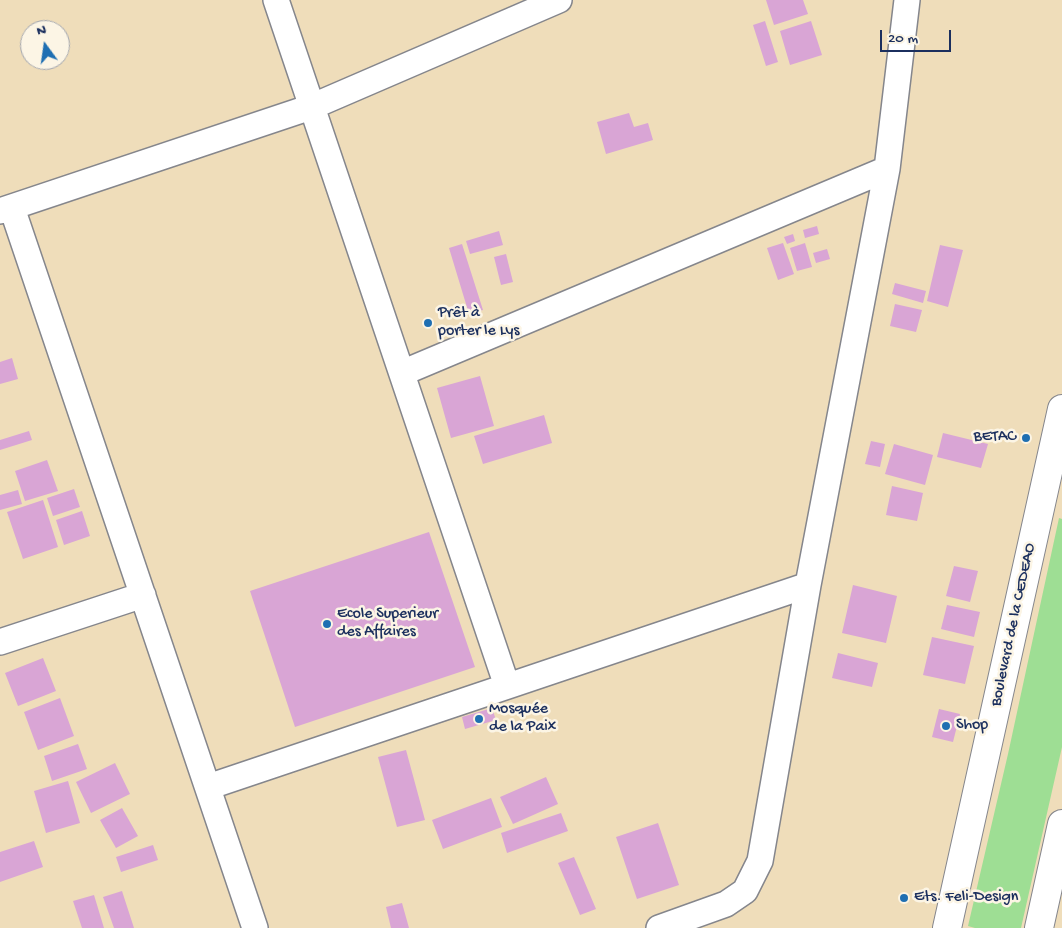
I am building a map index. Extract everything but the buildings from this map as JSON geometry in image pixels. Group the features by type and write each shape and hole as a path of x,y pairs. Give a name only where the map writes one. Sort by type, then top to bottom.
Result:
{"main road":[{"name":"Boulevard de la CEDEAO","path":"947,928 1062,409"},
{"path":"1039,928 1062,824"}],"street":[{"path":"276,0 507,686"},
{"path":"256,928 143,595 6,209 311,107 558,0"},
{"path":"659,928 726,904 745,891 760,861 808,584 888,168 907,0"},
{"path":"402,373 888,168"},
{"path":"208,787 808,584"},
{"path":"0,642 143,595"}],"green space":[{"path":"1059,518 1062,519 1062,747 1021,928 975,928 968,926 1008,754"}],"place":[{"name":"Prêt à porter le Lys","path":"428,323"},
{"name":"BETAC","path":"1026,438"},
{"name":"Ecole Superieur des Affaires","path":"327,624"},
{"name":"Mosquée de la Paix","path":"479,719"},
{"name":"Shop","path":"946,726"},
{"name":"Ets. Feli-Design","path":"904,898"}]}
